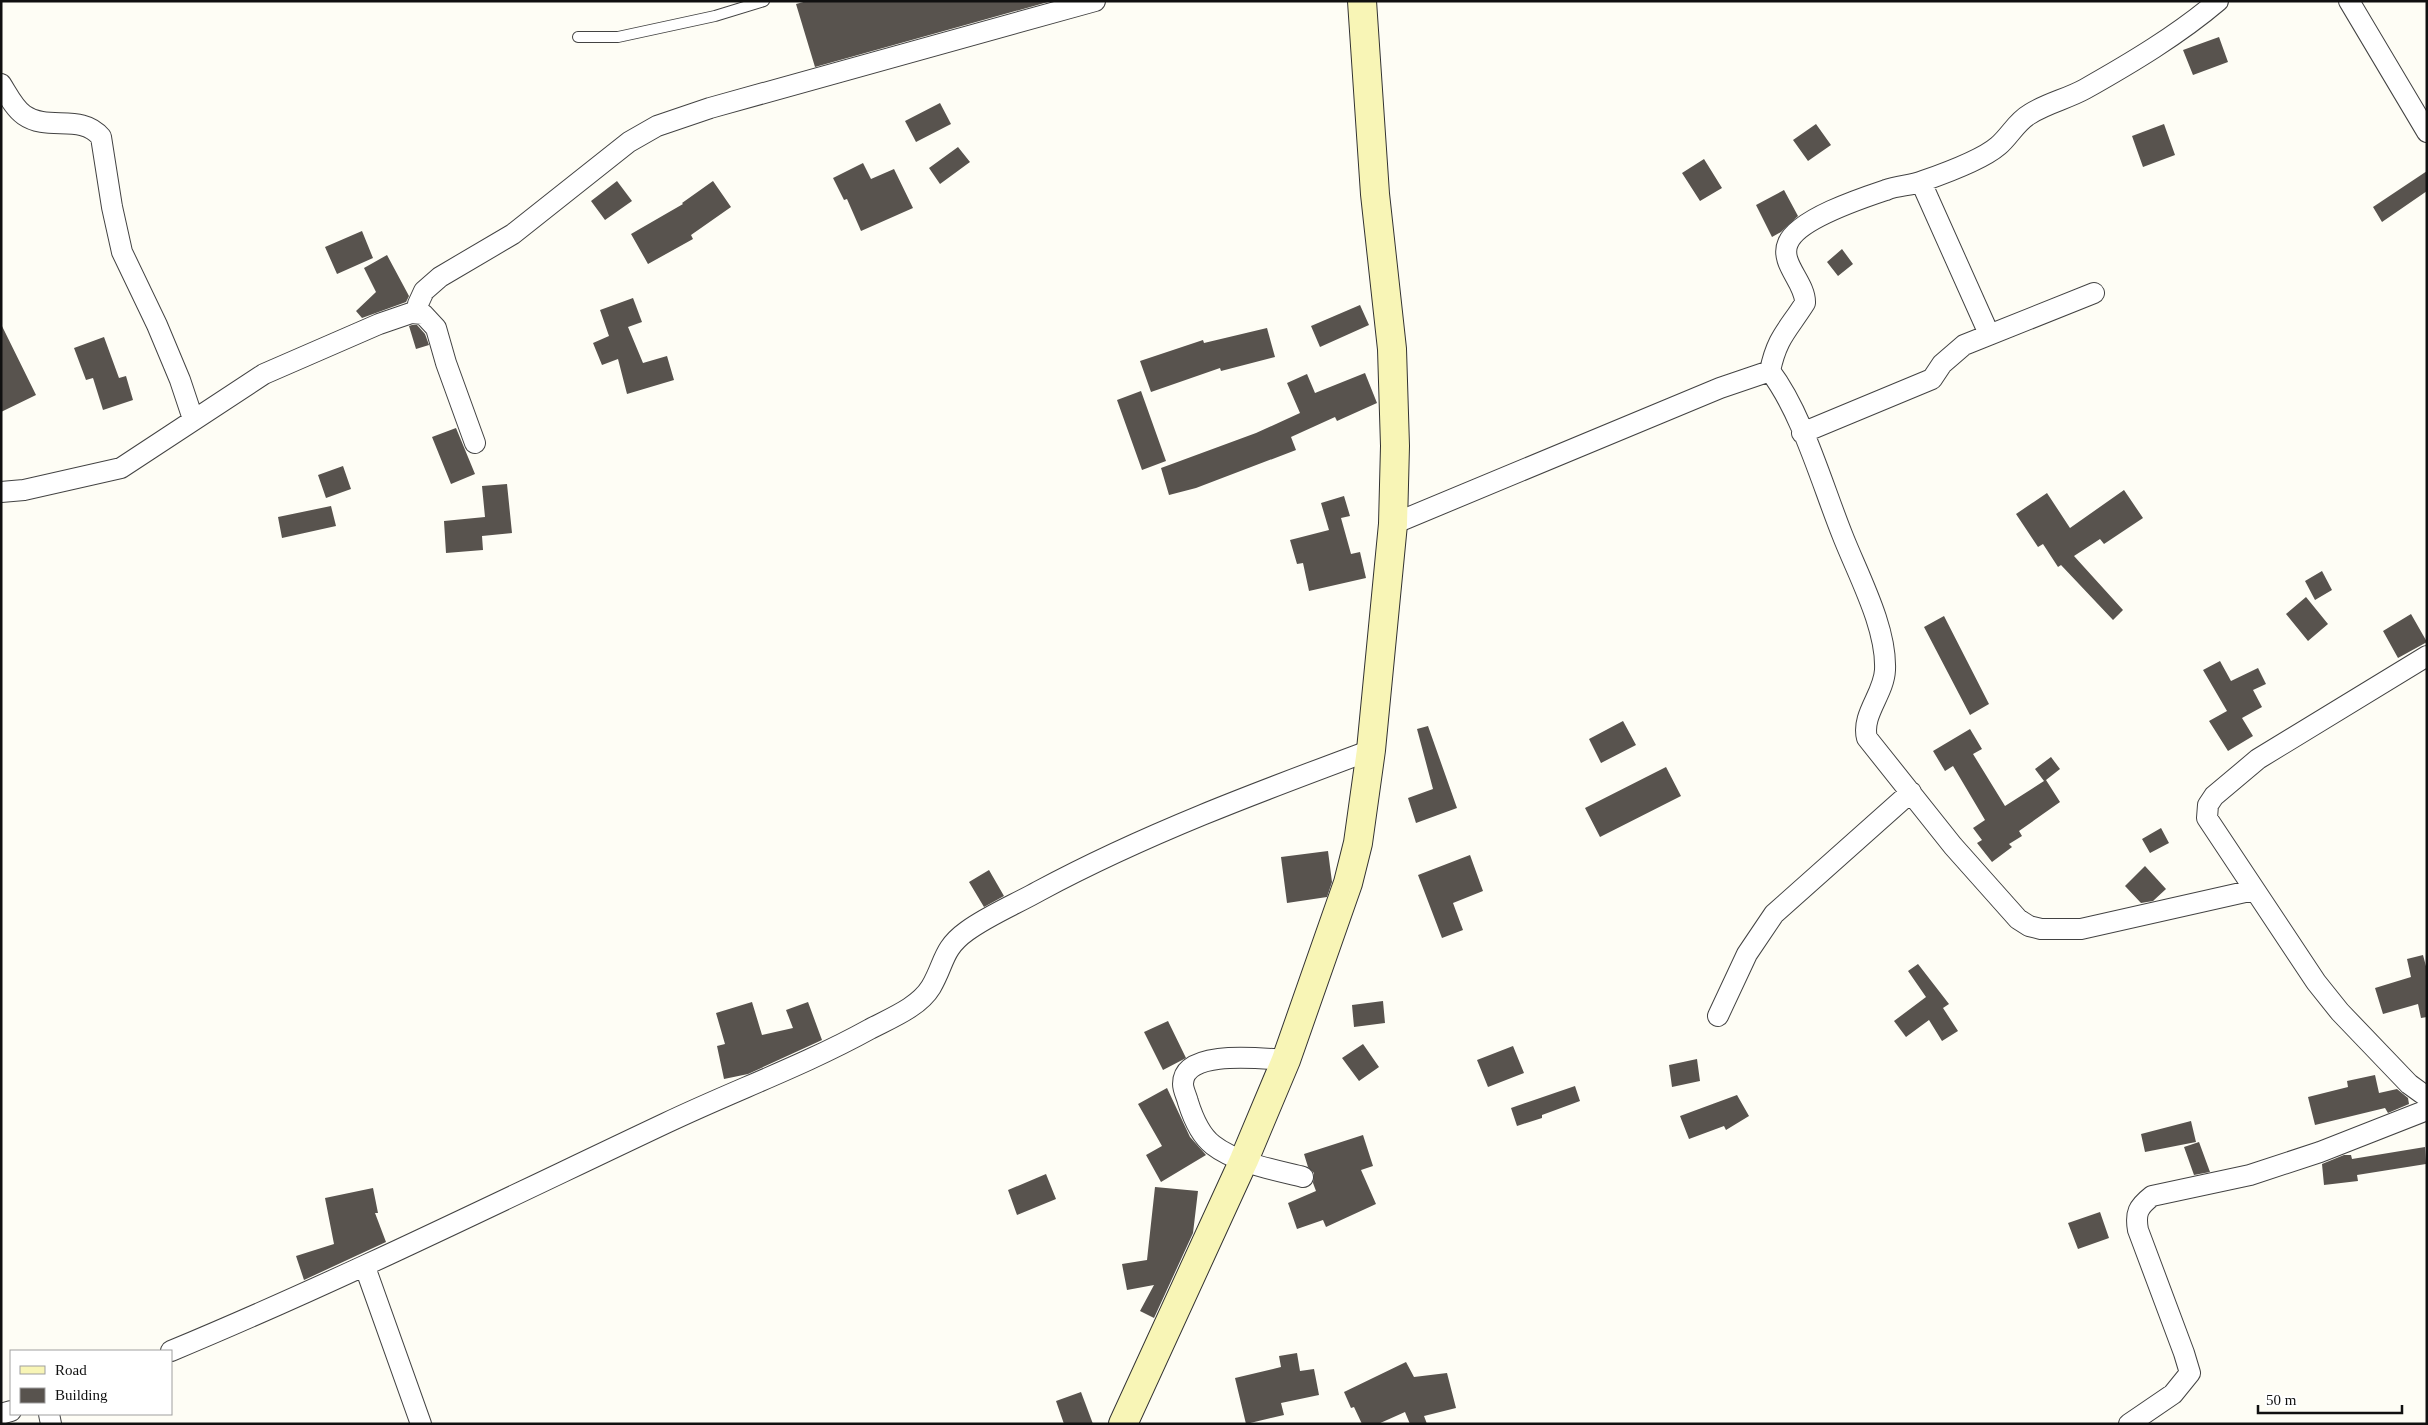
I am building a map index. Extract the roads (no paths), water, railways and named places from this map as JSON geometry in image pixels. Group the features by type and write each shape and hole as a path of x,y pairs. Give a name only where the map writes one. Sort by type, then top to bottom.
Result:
{"main road":[{"path":"1123,1424 1244,1160 1286,1060 1348,882 1358,843 1371,750 1393,524 1395,446 1392,349 1374,194 1362,1"}],"street":[{"path":"418,312 418,304 424,291 440,277 513,234 629,142 657,126 710,108 1095,1"},
{"path":"2218,1 2179,30 2092,85 2028,115 2016,124 1997,148 1921,182 1888,189 1861,199 1820,217 1795,233 1788,244 1786,255 1804,293 1806,303 1787,326 1777,344 1770,371 1790,403 1871,605 1882,640 1885,671 1878,695 1865,725 1867,738 1966,861 2018,919 2029,926 2041,929 2080,929 2254,890"},
{"path":"2349,1 2427,132"},
{"path":"1,84 16,108 32,119 44,123 81,124 96,131 101,137 112,207 122,252 158,325 193,419"},
{"path":"1921,182 1989,334"},
{"path":"1802,433 1932,379 1942,364 1964,345 2094,293"},
{"path":"1,492 24,490 121,468 264,374 378,324 418,312 424,314 436,328 446,363 475,443"},
{"path":"1393,524 1720,388 1770,371"},
{"path":"2427,656 2258,759 2214,796 2208,804 2207,818 2316,982 2340,1012 2409,1084 2427,1098"},
{"path":"172,1351 284,1304 365,1267 668,1122 867,1031 922,999 932,985 951,944 969,929 1088,865 1252,794 1371,750"},
{"path":"1718,1016 1747,954 1774,914 1911,792"},
{"path":"1286,1060 1226,1057 1205,1062 1191,1069 1185,1075 1183,1084 1198,1127 1213,1145 1244,1160 1303,1177"},
{"path":"2129,1424 2173,1394 2190,1374 2138,1230 2136,1216 2143,1203 2152,1196 2250,1175 2320,1152 2427,1110"},
{"path":"365,1267 421,1424"}],"lane":[{"path":"578,38 618,37 715,16 764,1"}]}
